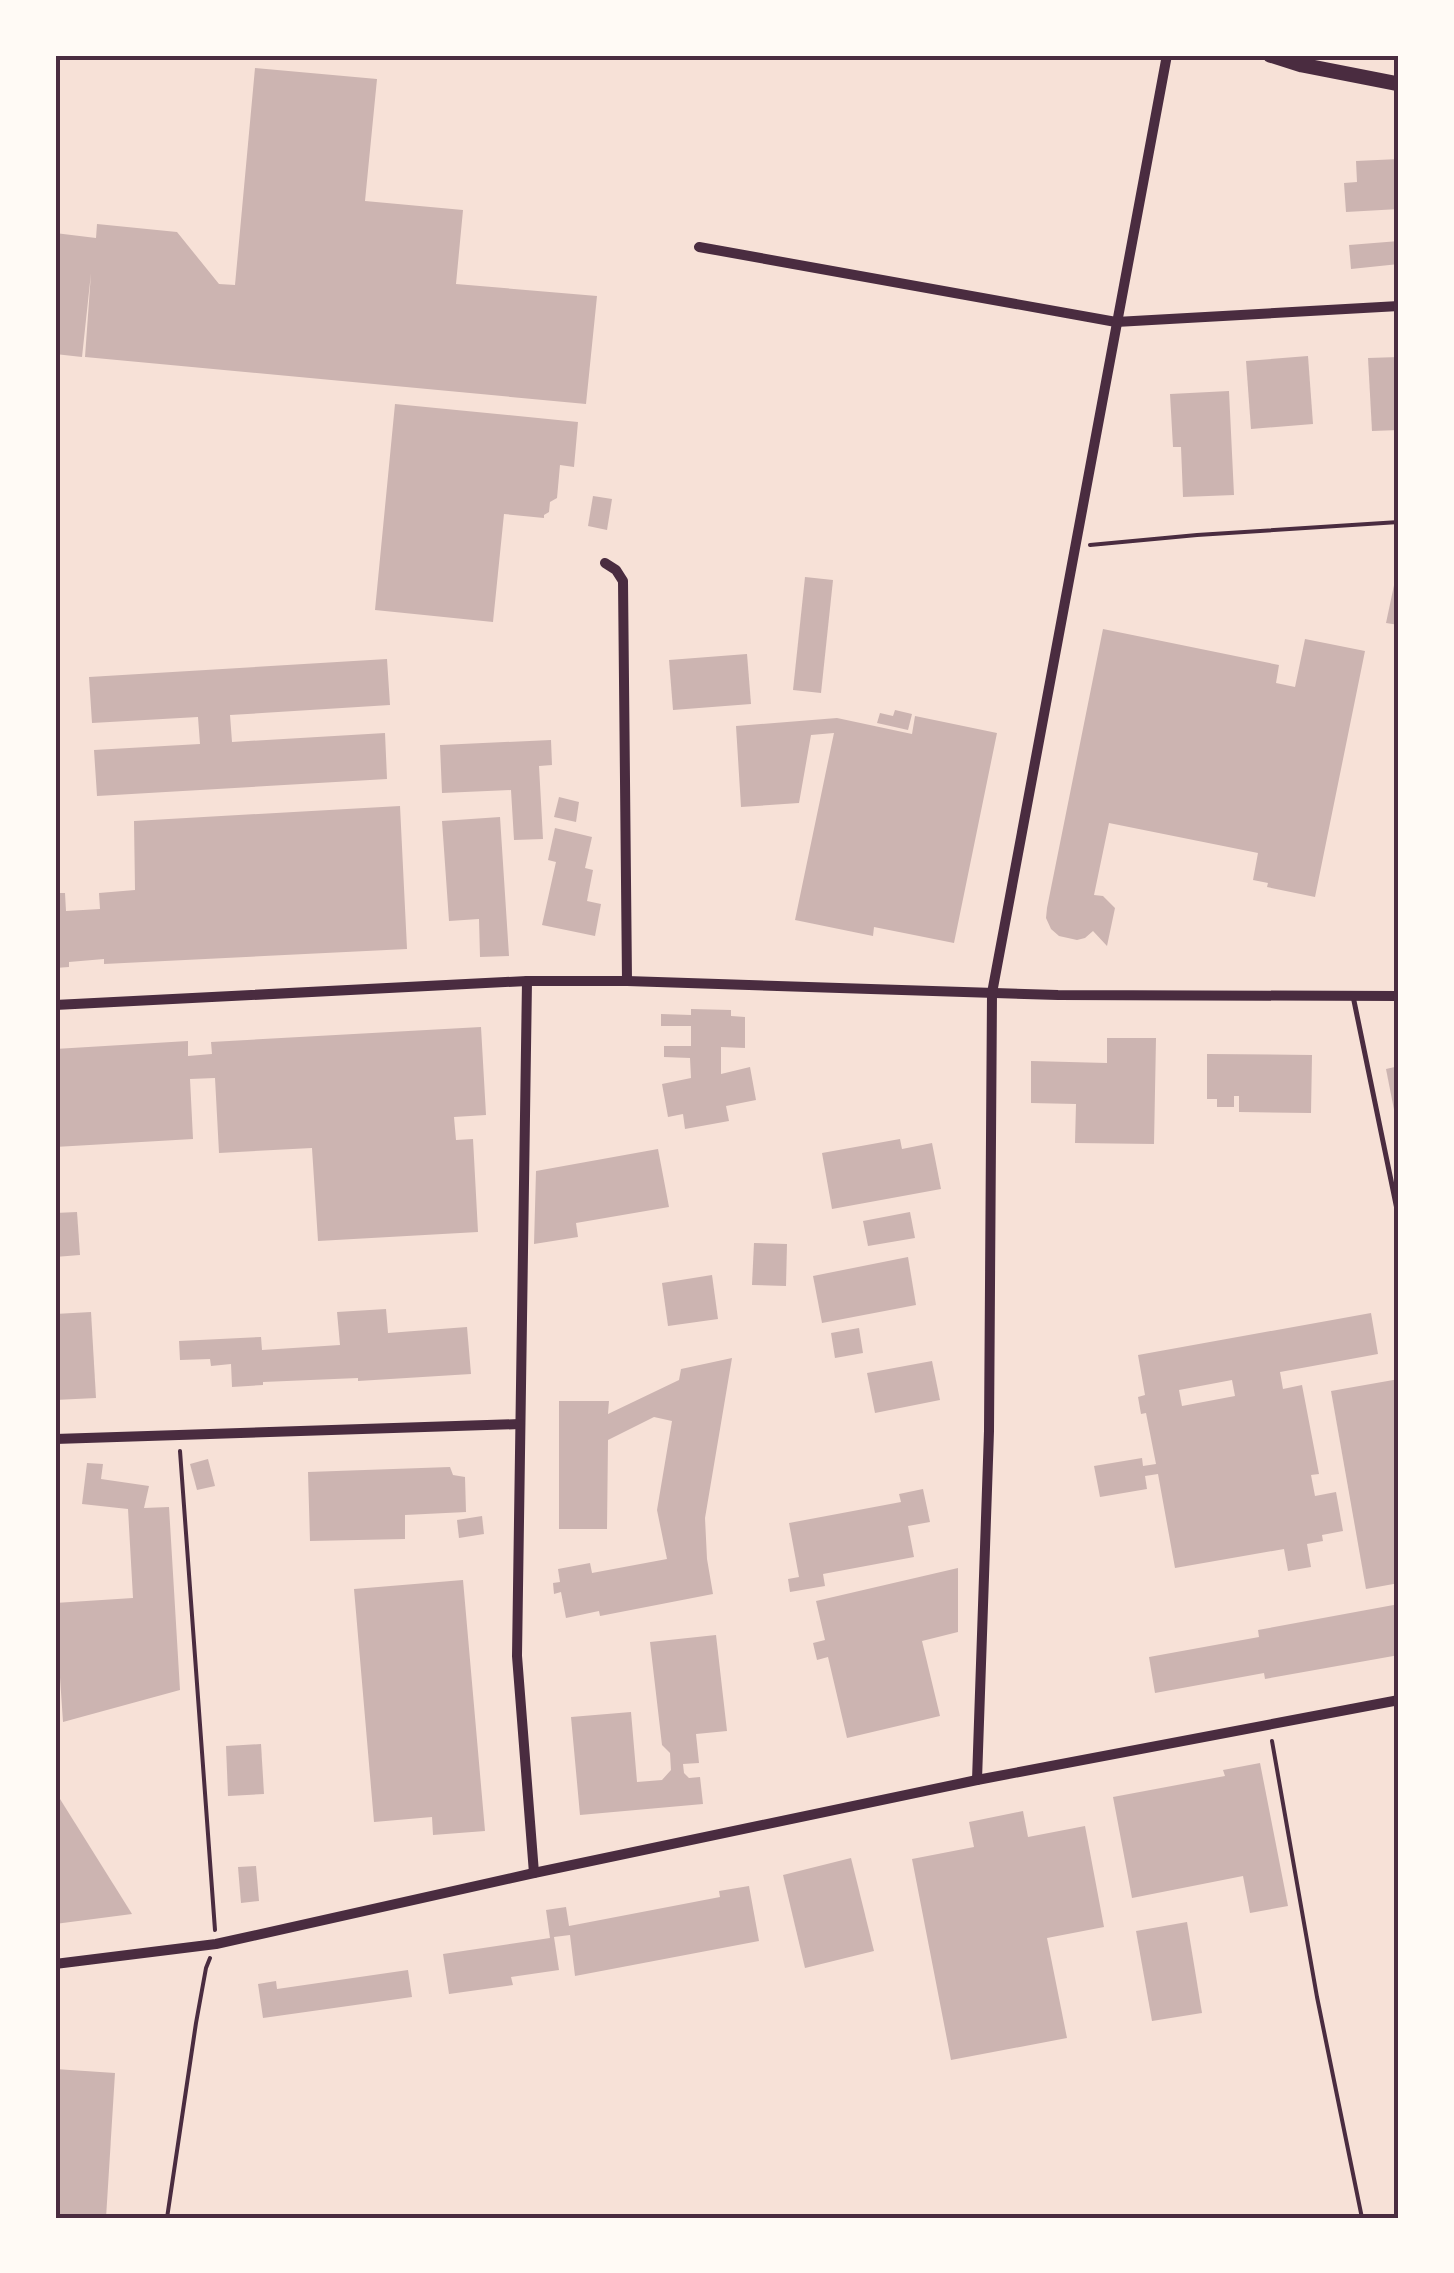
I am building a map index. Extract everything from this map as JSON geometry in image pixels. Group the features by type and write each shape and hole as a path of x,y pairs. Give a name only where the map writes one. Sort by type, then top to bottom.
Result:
{"main road":[{"path":"1270,55 1399,84"}],"street":[{"path":"977,1780 989,1431 992,993 1167,55"},
{"path":"699,247 1116,322 1399,306"},
{"path":"605,562 623,581 627,981"},
{"path":"527,981 518,1656 534,1873"},
{"path":"55,1005 527,981 992,993 1399,996"},
{"path":"55,1439 520,1424"},
{"path":"55,1964 216,1944 977,1780 1399,1700"}],"lane":[{"path":"1354,996 1399,1218"}],"path":[{"path":"1076,546 1399,522"},
{"path":"167,2218 206,1968 216,1944 178,1436"},
{"path":"1270,1726 1317,1997 1362,2218"}],"building":[{"path":"255,68 377,79 365,201 463,210 456,284 597,296 586,404 85,357 91,273 82,357 55,354 55,233 96,238 97,224 177,232 219,284 235,285"},
{"path":"1399,159 1399,209 1346,212 1344,183 1357,182 1356,161"},
{"path":"1399,241 1399,264 1351,269 1349,245"},
{"path":"1308,356 1313,424 1251,429 1246,361"},
{"path":"1399,357 1399,430 1372,431 1368,358"},
{"path":"1229,391 1234,495 1183,497 1181,447 1173,447 1170,394"},
{"path":"395,404 578,422 574,467 560,465 557,498 550,502 549,512 544,518 504,514 493,622 375,610"},
{"path":"593,496 612,499 607,530 588,526"},
{"path":"1399,571 1399,625 1386,623"},
{"path":"805,577 833,580 821,693 793,690"},
{"path":"1103,629 1279,665 1276,683 1295,687 1305,639 1365,651 1315,897 1267,887 1268,883 1253,880 1258,853 1109,823 1094,895 1103,896 1115,908 1107,946 1093,931 1077,940 1059,936 1051,929 1047,908"},
{"path":"747,654 751,704 673,710 669,660"},
{"path":"387,659 390,705 230,715 232,742 385,733 387,779 97,796 94,750 200,744 198,717 92,723 89,677"},
{"path":"895,710 912,714 908,730 877,723 880,713 893,716"},
{"path":"915,716 997,733 954,943 874,927 873,936 795,920 834,733 811,735 799,803 741,807 736,726 837,718 912,734"},
{"path":"551,740 552,765 539,766 543,839 514,840 511,790 442,793 440,745"},
{"path":"559,797 579,802 576,822 554,817"},
{"path":"400,806 407,949 104,964 104,959 69,962 69,967 55,968 55,893 65,893 66,911 100,909 99,893 135,890 134,821"},
{"path":"500,817 509,956 480,957 479,919 449,921 442,821"},
{"path":"555,828 592,837 585,868 593,870 587,901 601,904 595,936 542,925 556,862 548,860"},
{"path":"691,1009 731,1010 731,1016 745,1017 745,1048 721,1047 721,1074 750,1067 756,1100 726,1106 729,1121 685,1129 683,1114 668,1117 662,1084 691,1078 690,1058 664,1057 664,1046 691,1046 691,1026 661,1026 661,1014 691,1015"},
{"path":"481,1027 486,1115 454,1117 456,1140 473,1139 478,1232 318,1241 312,1148 219,1153 215,1078 190,1079 193,1139 55,1147 55,1049 188,1041 188,1056 212,1054 211,1042"},
{"path":"1107,1038 1156,1038 1154,1144 1075,1143 1076,1104 1031,1103 1031,1061 1107,1063"},
{"path":"1207,1054 1312,1055 1311,1113 1239,1112 1239,1096 1234,1096 1234,1107 1217,1107 1217,1099 1207,1099"},
{"path":"1399,1066 1399,1125 1397,1125 1386,1069"},
{"path":"900,1139 902,1149 932,1143 941,1189 832,1209 822,1153"},
{"path":"658,1149 669,1207 576,1223 578,1237 534,1244 536,1171"},
{"path":"77,1212 80,1255 55,1257 55,1213"},
{"path":"910,1212 915,1238 868,1246 863,1221"},
{"path":"754,1243 787,1244 786,1286 752,1285"},
{"path":"908,1257 916,1305 822,1323 813,1276"},
{"path":"712,1275 718,1319 668,1326 662,1283"},
{"path":"386,1309 388,1333 467,1327 471,1374 263,1382 232,1387 231,1364 211,1366 210,1359 180,1360 179,1341 261,1337 262,1350 340,1345 337,1312"},
{"path":"91,1312 96,1398 55,1400 55,1314"},
{"path":"1371,1313 1378,1354 1280,1372 1283,1389 1302,1385 1319,1474 1311,1475 1315,1496 1336,1492 1343,1531 1322,1535 1323,1541 1307,1544 1311,1567 1288,1571 1284,1549 1175,1568 1158,1474 1145,1476 1147,1489 1100,1497 1094,1466 1142,1458 1143,1466 1156,1464 1146,1413 1141,1414 1138,1397 1145,1395 1138,1355","holes":["1232,1380 1235,1396 1182,1406 1179,1390"]},
{"path":"859,1328 863,1353 835,1358 831,1333"},
{"path":"732,1358 705,1518 713,1594 600,1616 599,1611 566,1618 561,1592 554,1594 553,1583 560,1582 558,1569 590,1563 592,1573 667,1559 657,1510 672,1421 654,1417 608,1440 607,1529 559,1529 559,1401 609,1401 608,1414 679,1380 681,1369"},
{"path":"932,1361 940,1400 875,1413 867,1373"},
{"path":"1399,1379 1399,1583 1366,1589 1331,1391"},
{"path":"208,1459 215,1486 197,1490 190,1464"},
{"path":"87,1463 103,1464 101,1479 149,1486 144,1508 169,1507 180,1690 63,1722 55,1603 133,1598 128,1509 82,1504"},
{"path":"450,1467 453,1475 465,1477 466,1512 405,1515 405,1539 310,1541 308,1472"},
{"path":"923,1489 930,1522 908,1526 914,1557 823,1574 825,1586 790,1592 788,1579 799,1577 789,1523 901,1502 899,1494"},
{"path":"482,1516 484,1534 459,1538 457,1520"},
{"path":"958,1568 958,1632 922,1641 940,1716 847,1738 828,1657 817,1660 813,1643 825,1640 816,1601"},
{"path":"463,1580 485,1831 433,1835 432,1817 374,1822 354,1589"},
{"path":"1399,1604 1399,1655 1265,1679 1264,1673 1155,1693 1149,1657 1259,1637 1258,1630"},
{"path":"716,1635 727,1731 696,1734 699,1763 683,1764 689,1778 700,1777 703,1804 580,1815 571,1717 631,1712 637,1782 662,1780 671,1770 670,1753 662,1745 650,1642"},
{"path":"261,1744 264,1794 228,1796 226,1746"},
{"path":"1260,1763 1288,1906 1250,1913 1243,1876 1132,1898 1113,1797 1225,1776 1223,1770"},
{"path":"55,1791 132,1914 55,1924"},
{"path":"1023,1811 1028,1837 1085,1826 1104,1927 1047,1938 1067,2038 951,2060 912,1859 974,1847 969,1822"},
{"path":"851,1858 874,1951 805,1968 783,1875"},
{"path":"256,1866 259,1901 241,1903 238,1867"},
{"path":"749,1886 759,1941 575,1976 570,1935 554,1937 559,1970 511,1977 513,1985 449,1994 443,1954 550,1938 546,1910 566,1907 569,1926 720,1897 719,1891"},
{"path":"1187,1922 1202,2013 1152,2021 1136,1931"},
{"path":"408,1970 412,1997 263,2018 258,1984 276,1981 277,1989"},
{"path":"55,2069 115,2073 106,2218 55,2218"}]}
